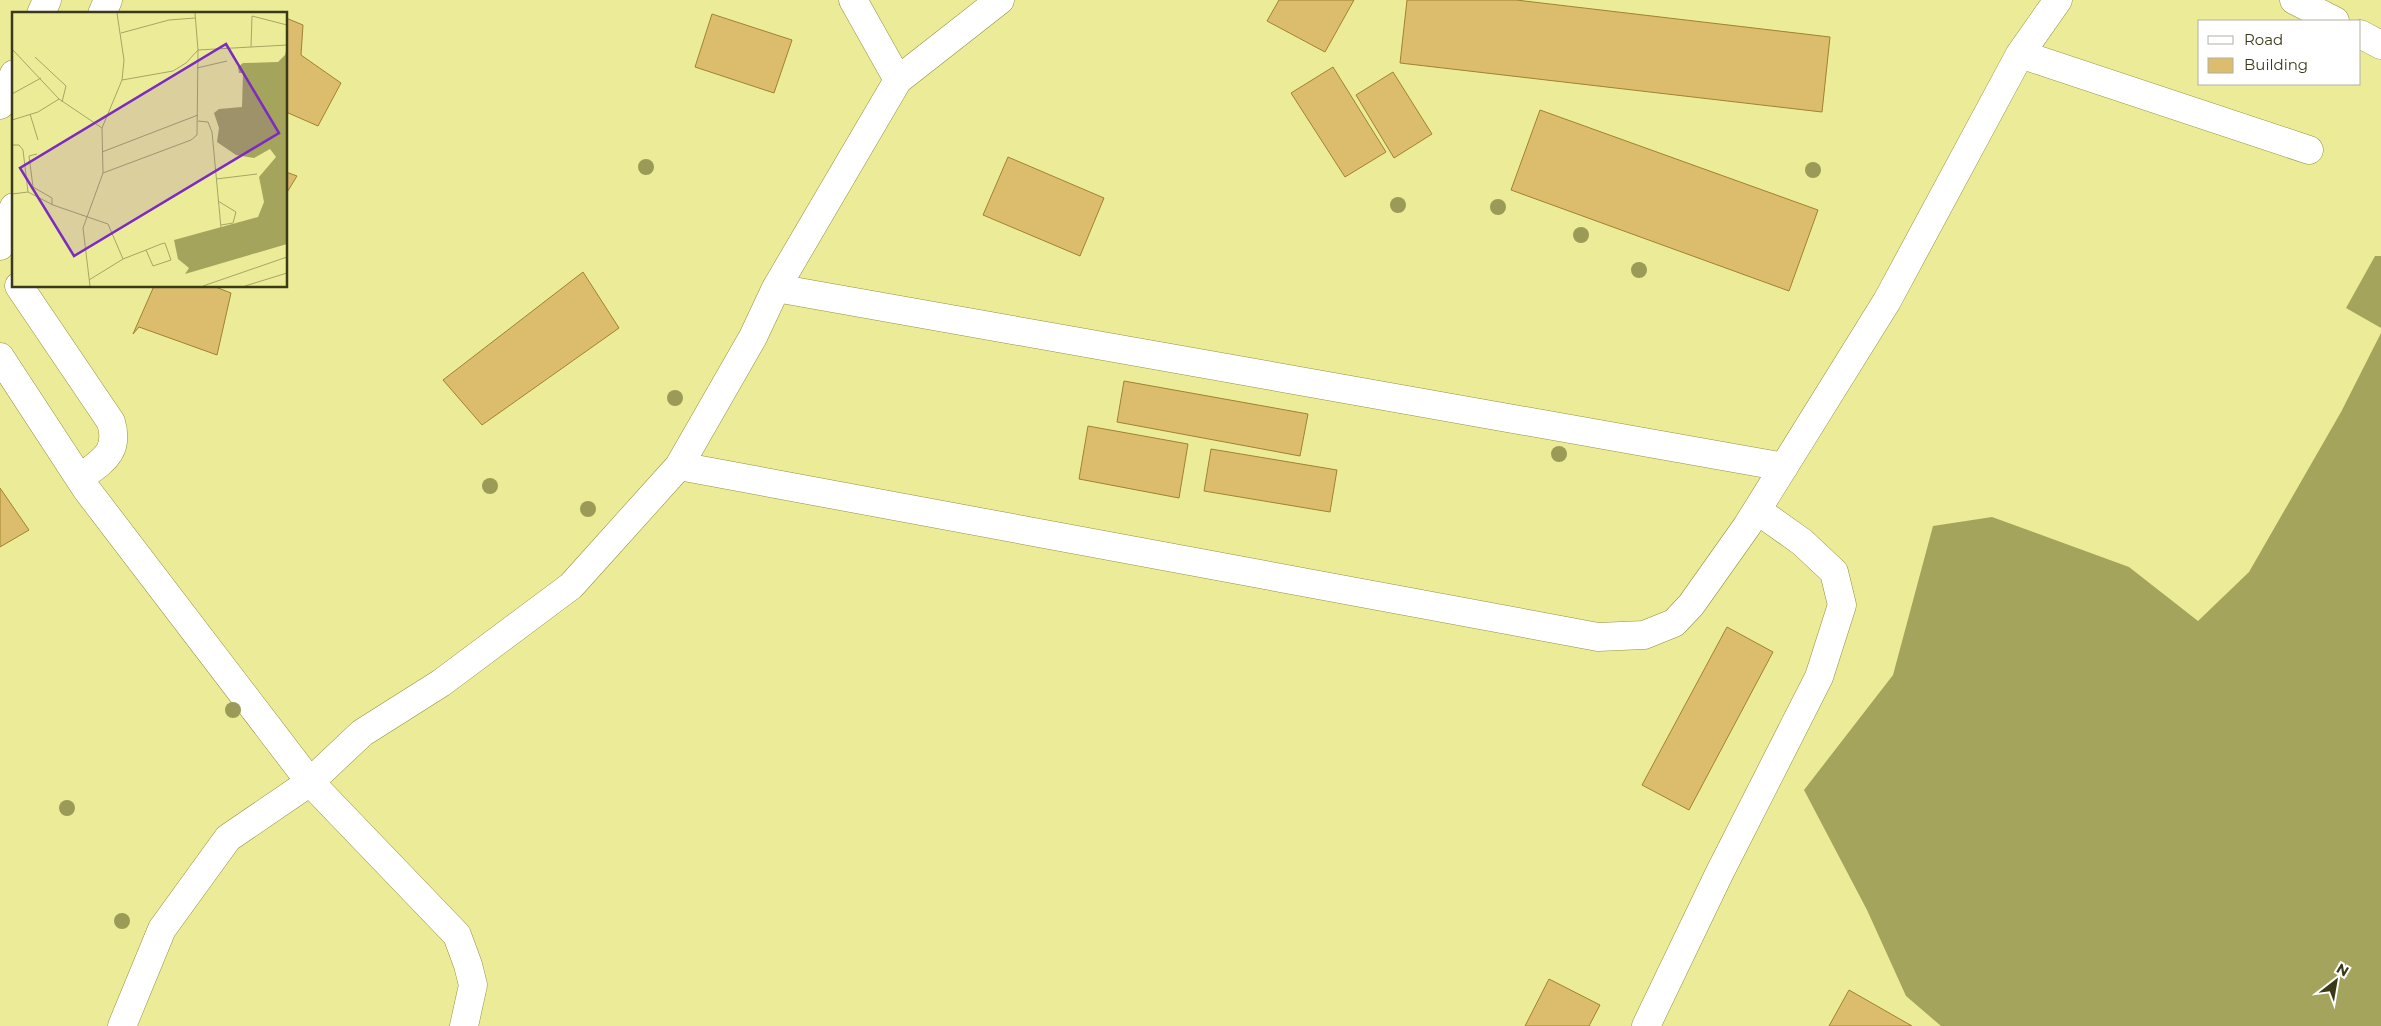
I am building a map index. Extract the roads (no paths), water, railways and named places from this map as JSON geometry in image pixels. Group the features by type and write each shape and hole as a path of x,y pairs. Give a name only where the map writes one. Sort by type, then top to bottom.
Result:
{"lane":[{"path":"42,12 47,0"},
{"path":"103,12 108,0"},
{"path":"853,0 898,80"},
{"path":"122,1026 162,929 228,838 310,782 362,733 441,683 571,586 680,466 753,337 776,288 898,80 1000,0"},
{"path":"680,466 1598,637 1644,635 1674,623 1691,605 1757,510 1888,301 2020,54 2058,0"},
{"path":"2294,0 2333,20"},
{"path":"2361,35 2381,45"},
{"path":"2020,54 2309,150"},
{"path":"0,105 12,78"},
{"path":"0,246 3,232 12,212"},
{"path":"0,250 6,266 12,275"},
{"path":"20,288 111,422 115,437 111,451 80,478"},
{"path":"776,288 1784,467"},
{"path":"0,357 80,478 310,782 457,935 473,985 464,1026"},
{"path":"1646,1026 1719,874 1820,677 1842,605 1834,572 1802,542 1757,510"}]}
